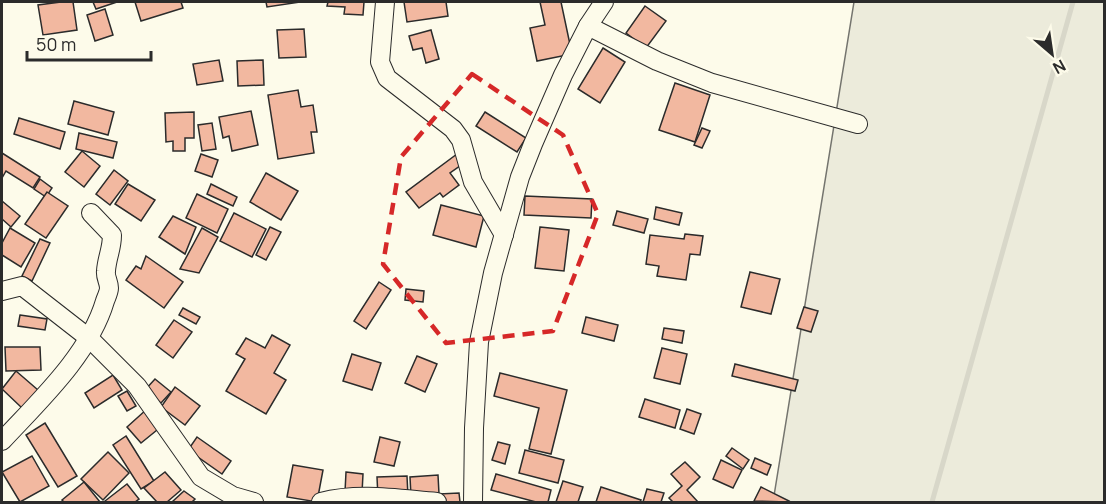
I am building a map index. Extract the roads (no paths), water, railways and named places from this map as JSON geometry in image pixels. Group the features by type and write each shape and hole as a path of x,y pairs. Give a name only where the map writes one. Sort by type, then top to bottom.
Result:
{"street":[{"path":"385,2 380,62 387,78 453,129 461,140 473,182 504,235"},
{"path":"473,502 479,342 493,273 520,177 533,144 563,75 588,26 604,2"},
{"path":"588,26 657,61 712,83 858,124"},
{"path":"2,441 90,339 101,316 110,287 105,276 112,248 112,234 91,213"},
{"path":"2,291 22,285 90,339 137,386 201,477 233,496 254,502"},
{"path":"321,502 334,499 380,497 437,502"}],"waterway":[{"path":"932,502 1073,2"}]}
